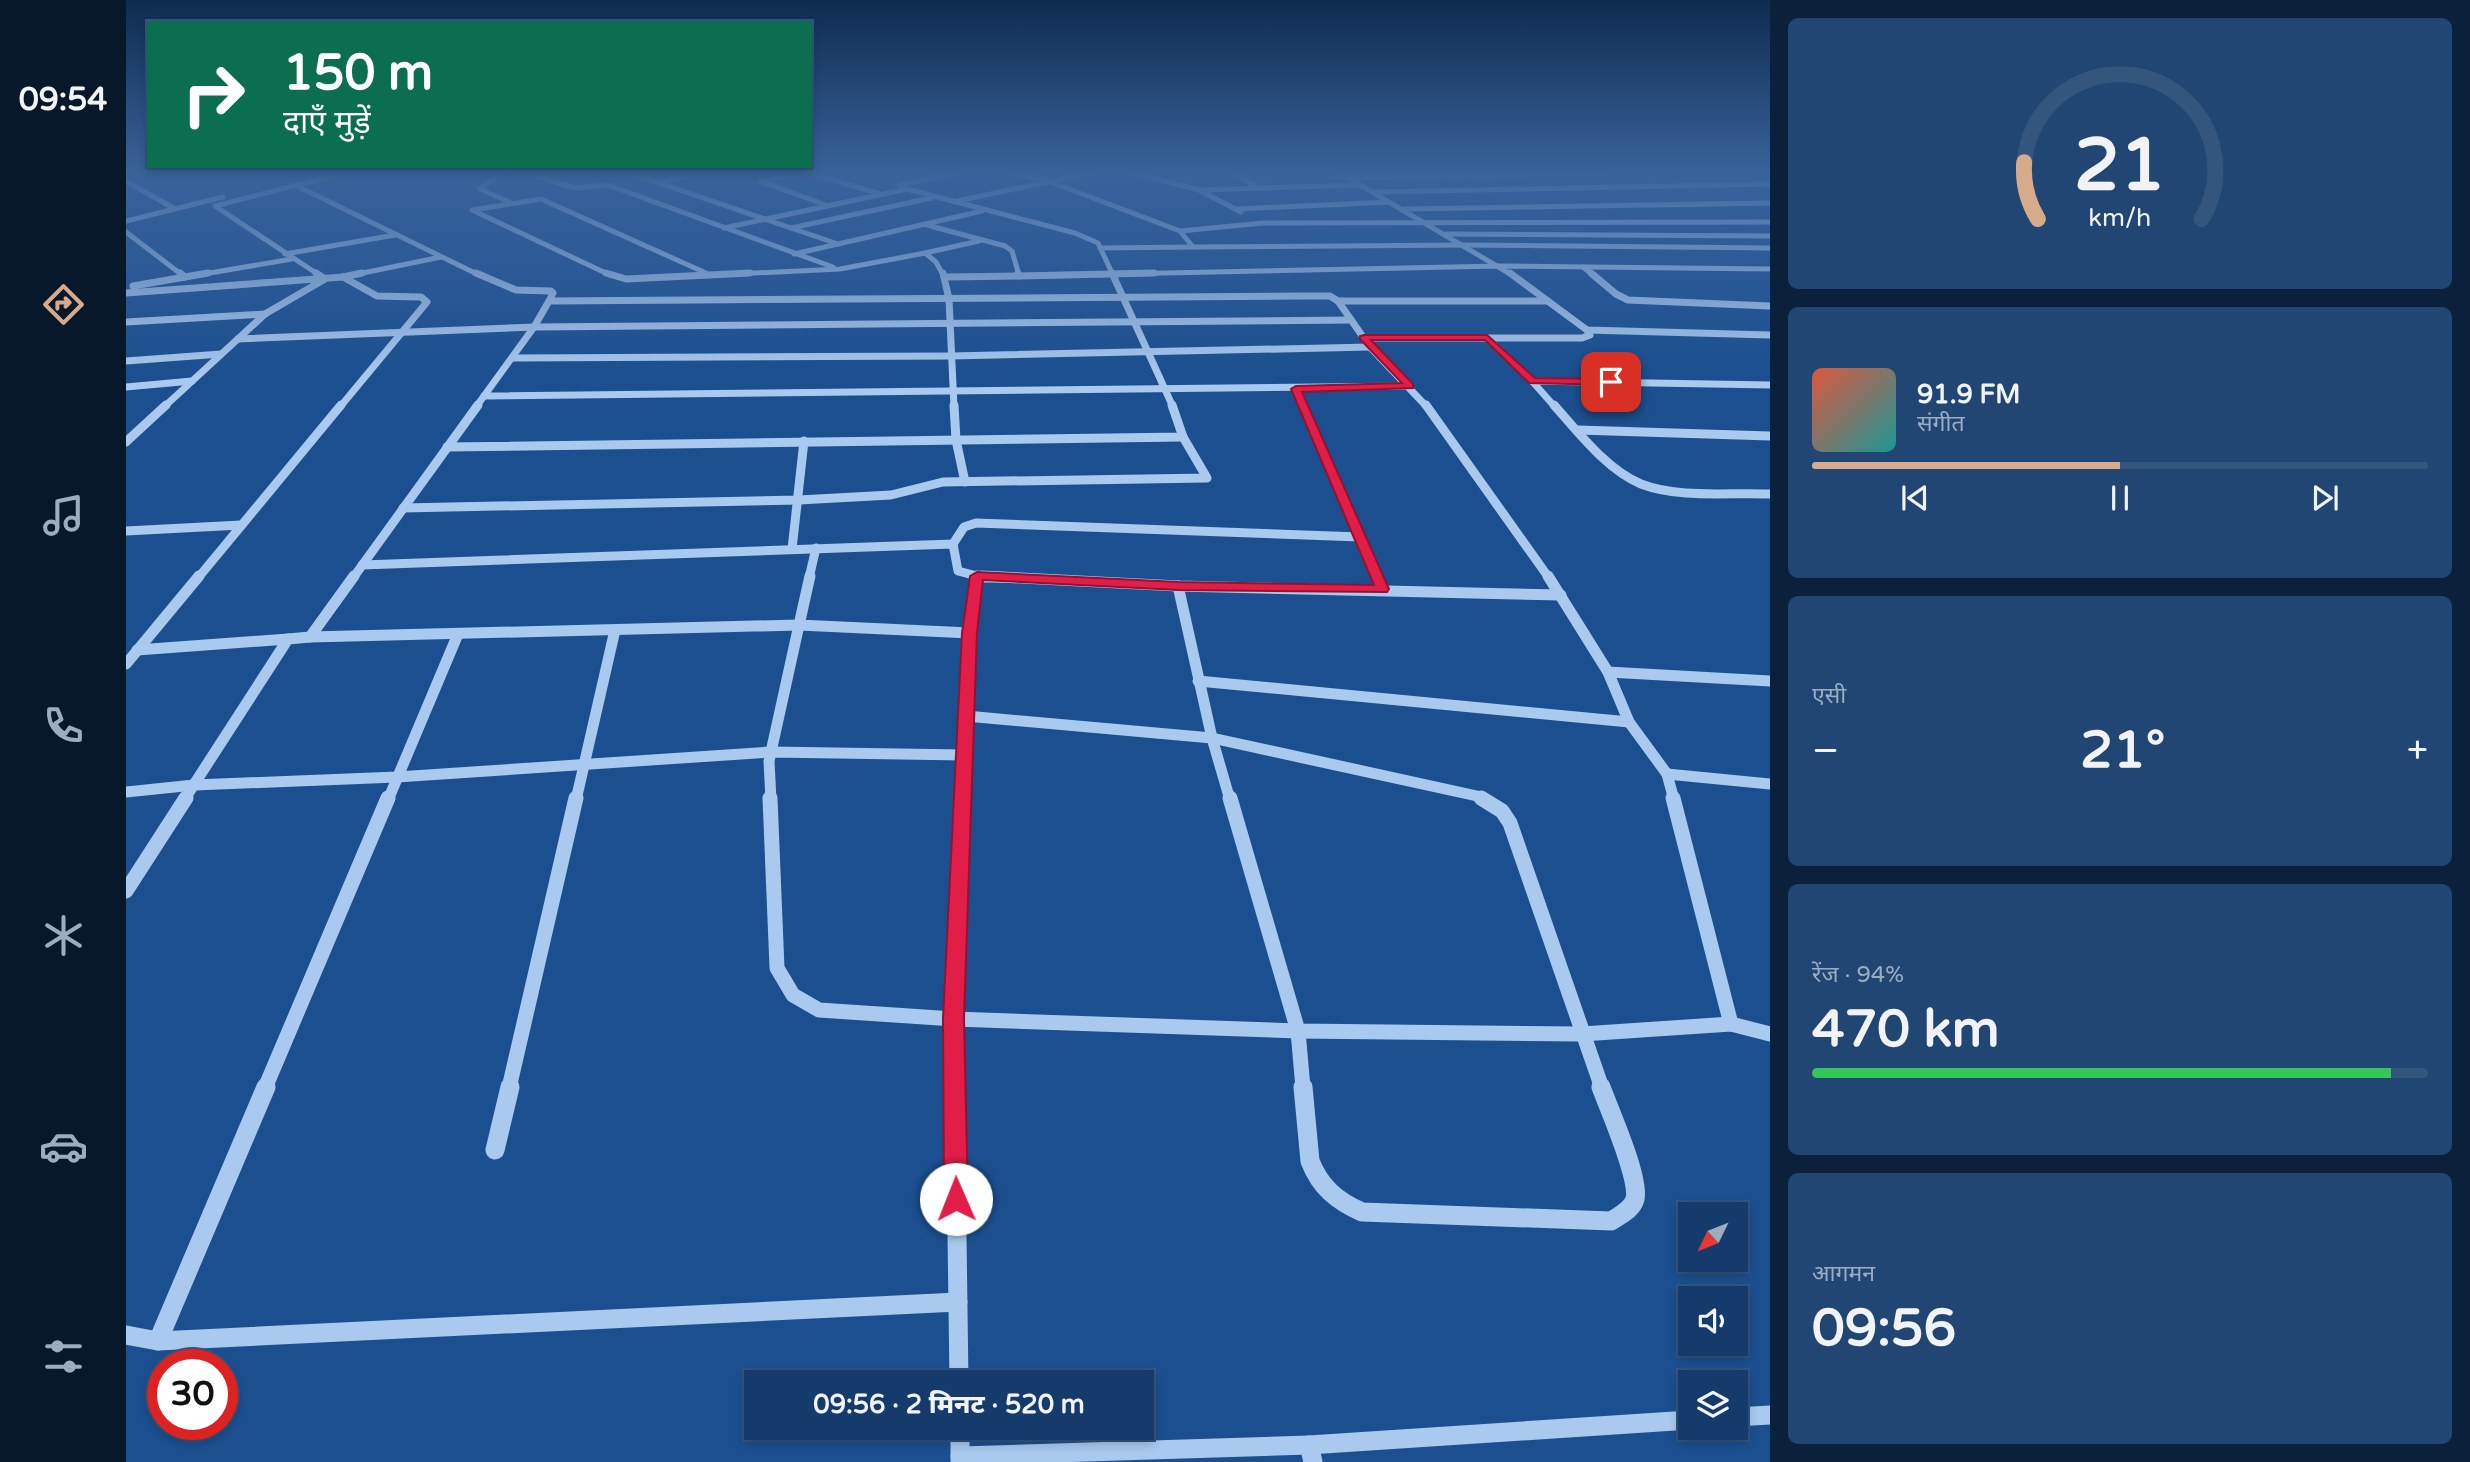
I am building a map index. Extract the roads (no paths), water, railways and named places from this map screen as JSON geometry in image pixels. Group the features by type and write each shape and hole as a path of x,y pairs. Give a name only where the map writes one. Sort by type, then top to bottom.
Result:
{"street":[{"path":"140,241 185,277"},
{"path":"266,241 325,278"},
{"path":"285,254 360,241"},
{"path":"310,637 534,327 553,293 502,286 409,241"},
{"path":"538,241 619,278 840,270 978,241"},
{"path":"634,241 706,274"},
{"path":"760,241 840,270"},
{"path":"830,241 838,244"},
{"path":"794,254 850,241"},
{"path":"987,241 1009,248 1019,276"},
{"path":"403,508 799,500 891,495 934,483 1207,478 1183,437 1167,390 1098,243 1095,241"},
{"path":"1188,241 1193,247"},
{"path":"512,358 951,356 1487,338 1582,338 1590,335 1587,330 1500,266 1457,241"},
{"path":"1100,248 1464,245 1770,248"},
{"path":"925,253 937,261 945,277 955,392 956,440 965,482"},
{"path":"126,293 343,277 441,257"},
{"path":"126,287 292,259"},
{"path":"945,277 1500,266 1770,269"},
{"path":"1583,267 1628,300 1770,306"},
{"path":"126,664 427,302 421,297 377,296 343,277"},
{"path":"126,442 265,313 325,278"},
{"path":"549,301 1324,296 1338,301 1548,301"},
{"path":"1338,301 1367,342 1410,386 1439,421 1561,595 1608,672 1629,722 1667,774 1731,1024"},
{"path":"126,322 265,313"},
{"path":"237,339 534,327 1351,320"},
{"path":"1587,330 1770,335"},
{"path":"1487,338 1629,477 1644,485 1659,488 1770,494"},
{"path":"126,361 221,354"},
{"path":"1532,380 1770,385"},
{"path":"126,387 192,382"},
{"path":"484,396 1410,386"},
{"path":"1296,389 1382,589"},
{"path":"1578,430 1770,436"},
{"path":"126,434 136,433"},
{"path":"447,447 1183,437"},
{"path":"792,549 804,442"},
{"path":"1360,537 976,523 964,527 953,544 958,571 977,576 1178,586 1561,595"},
{"path":"126,531 242,525"},
{"path":"362,565 953,544"},
{"path":"816,548 769,761 777,968 783,985 798,1003 819,1010 954,1019 1298,1031 1581,1034 1731,1024 1770,1034"},
{"path":"959,1370 954,1019 970,633 977,576"},
{"path":"966,716 1212,738 1477,796 1502,811 1510,823 1581,1034 1633,1176 1637,1196 1631,1209 1611,1221 1362,1212 1327,1192 1315,1177 1310,1161 1298,1031 1212,738 1178,586"},
{"path":"137,650 310,637 799,625 970,633"},
{"path":"495,1150 615,630"},
{"path":"158,1341 458,634"},
{"path":"126,891 288,639"},
{"path":"1608,672 1770,681"},
{"path":"1198,681 1629,722"},
{"path":"126,792 194,785 397,777 771,752 964,755"},
{"path":"1667,774 1770,784"},
{"path":"126,1335 158,1341 958,1302"},
{"path":"1748,1416 1770,1415"},
{"path":"960,1440 960,1459 1311,1453 1678,1421"}]}
